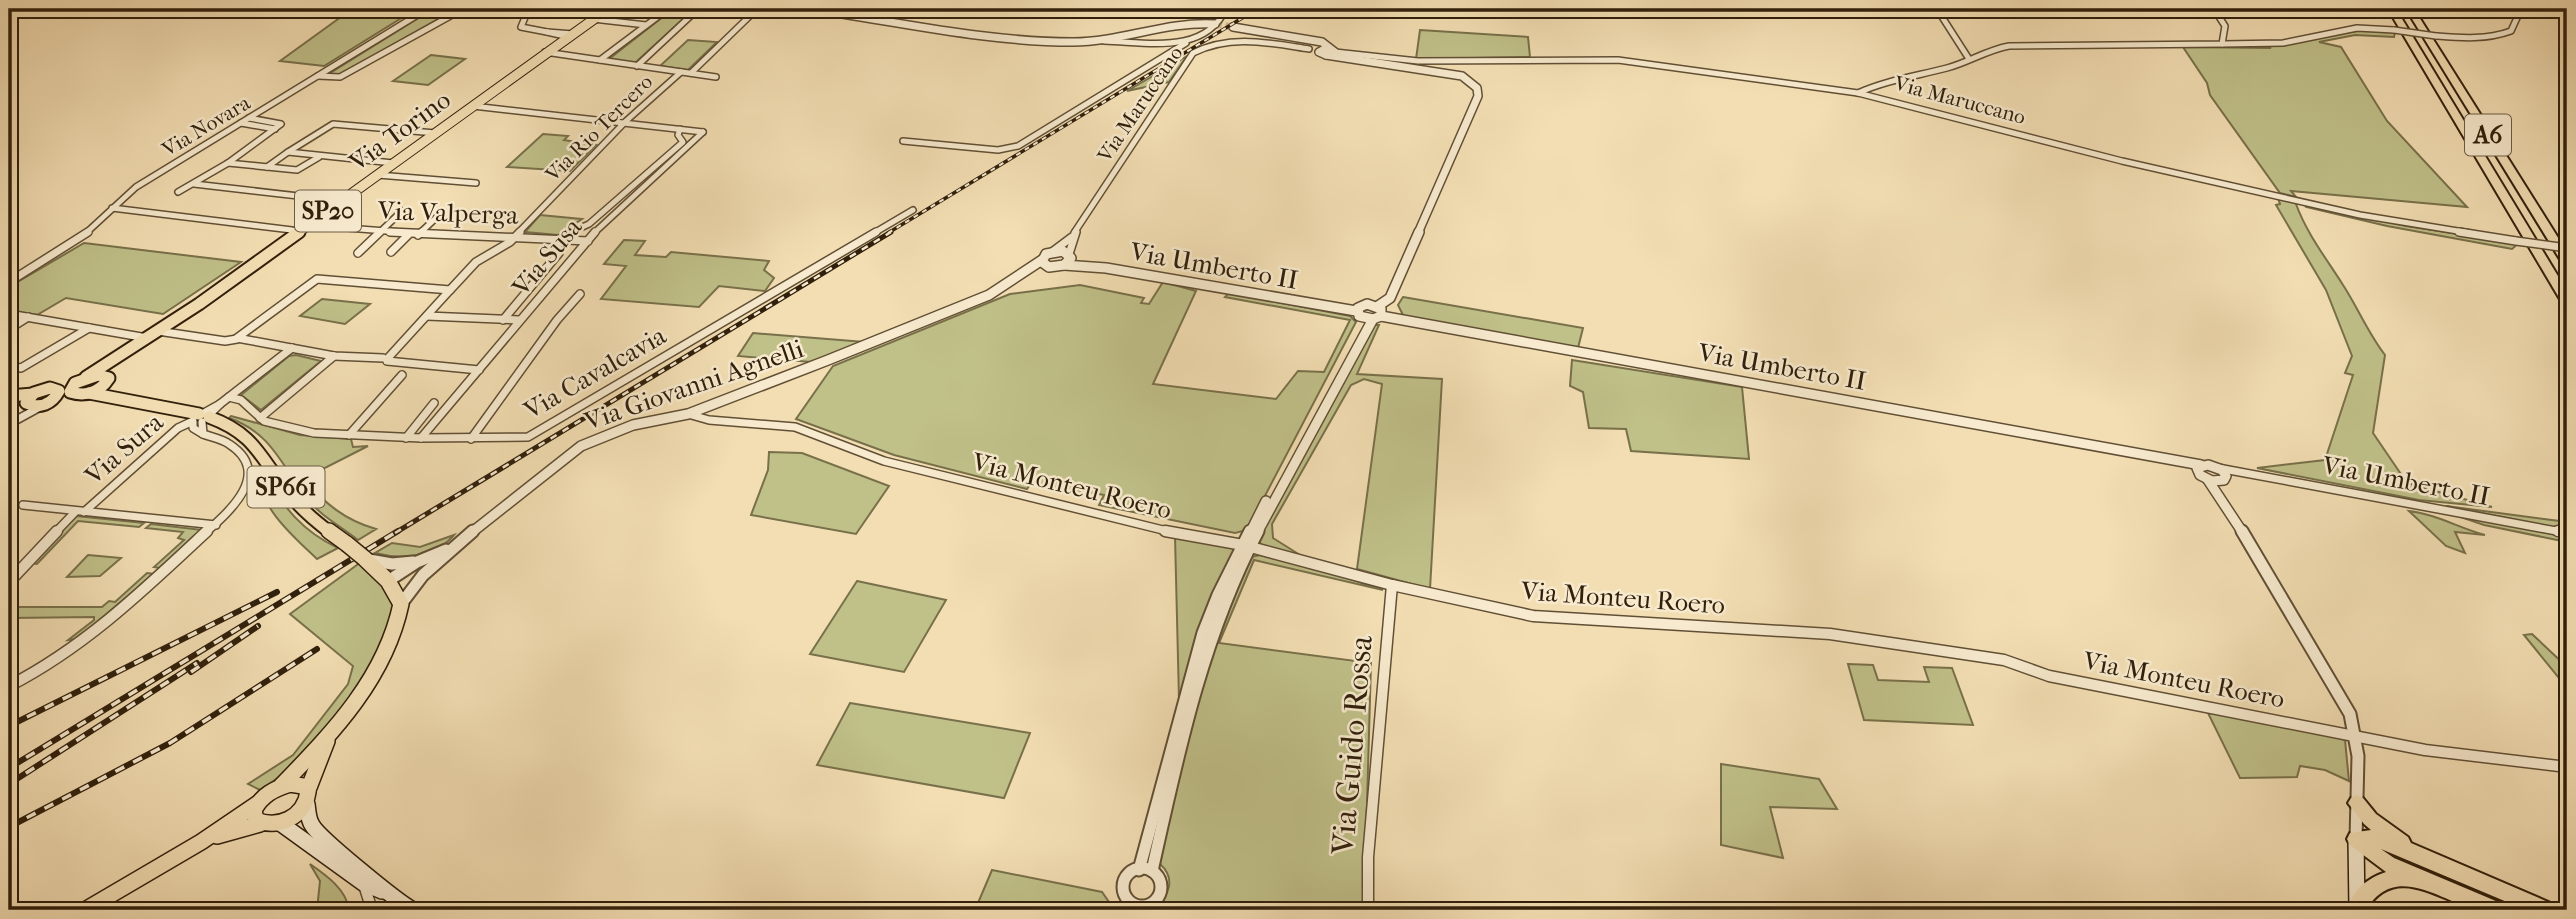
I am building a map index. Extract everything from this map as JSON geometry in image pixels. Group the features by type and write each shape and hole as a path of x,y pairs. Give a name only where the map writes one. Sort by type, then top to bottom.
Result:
{"highway":[{"name":"A6","path":"2392,9 2567,301"},
{"name":"A6","path":"2410,9 2567,261"},
{"path":"2357,803 2370,819 2420,856"},
{"path":"2356,839 2380,840 2546,910"},
{"path":"2356,839 2387,864 2496,910"},
{"path":"2357,909 2376,883 2403,879 2430,882"}],"main road":[{"name":"Via Torino","path":"78,385 342,201 606,9"},
{"name":"Via Torino","path":"89,393 106,380 143,341"},
{"path":"9,402 51,397 78,385 106,380 129,400"},
{"path":"78,385 89,393 129,400"},
{"path":"9,396 29,401 51,397"},
{"name":"SP661","path":"129,400 230,426 257,444 294,501 364,558 390,583 401,604"},
{"path":"85,910 201,842 281,786 332,731 372,677 390,646 401,604"},
{"path":"201,842 260,824 280,824 296,815 307,797 332,731"},
{"path":"281,786 298,784 307,797 310,823 319,835 372,877 386,892"},
{"path":"257,804 254,816 260,824"},
{"path":"280,824 363,883 386,892 413,910"},
{"path":"2356,839 2357,909"}],"street":[{"name":"Via Novara","path":"9,282 82,237 136,187 428,9"},
{"path":"452,9 461,9"},
{"path":"318,76 340,77 461,9"},
{"path":"482,9 522,12 526,17 520,26 569,35"},
{"path":"600,60 668,9"},
{"path":"637,66 698,9"},
{"path":"691,73 757,9"},
{"path":"808,9 1020,40 1186,43"},
{"path":"903,141 998,150 1018,146 1219,24 1226,9"},
{"path":"1937,9 1969,59"},
{"path":"2214,9 2225,23 2226,35 2222,44"},
{"path":"1858,93 1882,82 1932,72 1989,50 2009,46 2283,43 2357,28 2436,36 2499,36 2511,31 2521,9"},
{"path":"591,19 646,25"},
{"path":"1104,41 1185,23 1215,24"},
{"path":"1233,27 1322,42 1327,51"},
{"name":"Via Maruccano","path":"1052,252 1072,237 1194,53 1210,44 1237,40 1309,49"},
{"path":"1327,51 1335,52"},
{"path":"1247,546 1360,338 1390,298 1479,96 1477,88 1462,76 1327,51"},
{"path":"546,52 716,77"},
{"name":"Via Maruccano","path":"1335,52 1419,61 1618,60 1858,93 2122,161 2360,215 2567,248"},
{"name":"Via Rio Tercero","path":"382,360 476,262 512,239 626,121 681,72"},
{"name":"Via Susa","path":"421,438 606,219 703,132 626,121 472,106"},
{"path":"178,192 228,163 275,129 280,122 249,118"},
{"path":"241,123 275,129"},
{"path":"267,167 330,124 435,133"},
{"name":"Via Susa","path":"503,320 559,253 557,245 561,239 574,229 589,225 683,142 677,135 680,129"},
{"path":"288,152 393,163"},
{"path":"228,163 296,170 319,157"},
{"path":"378,175 477,183"},
{"path":"194,184 342,201"},
{"name":"Via Valperga","path":"112,208 304,228 588,241"},
{"name":"Via Cavalcavia","path":"229,397 241,400 260,418 284,428 406,438 471,439 534,434 913,210"},
{"path":"358,253 402,212"},
{"path":"418,235 438,216"},
{"path":"391,252 409,234"},
{"name":"Via Maruccano","path":"1070,256 1072,237"},
{"name":"Via Umberto II","path":"1052,252 1106,268"},
{"name":"Via Giovanni Agnelli","path":"1009,283 1052,252"},
{"path":"1064,265 1070,256"},
{"path":"1042,260 1053,267"},
{"name":"Via Umberto II","path":"1053,267 1064,265 1106,268 1359,315 1377,314 2199,467"},
{"name":"Via Giovanni Agnelli","path":"453,547 581,446 633,425 688,414 828,360 1053,267"},
{"path":"237,339 241,333 317,279 450,290"},
{"path":"471,439 557,320 580,294"},
{"path":"1145,870 1196,678 1247,546 1362,324 1359,315 1362,305 1377,314"},
{"path":"9,314 143,341"},
{"path":"427,316 519,320"},
{"path":"9,329 28,317"},
{"path":"9,366 20,368 89,328"},
{"path":"158,331 225,341 237,339 334,356 479,370"},
{"name":"Via Sura","path":"9,582 80,511 174,432 201,419 292,348"},
{"path":"260,418 334,356"},
{"path":"349,435 402,375"},
{"path":"9,424 51,397"},
{"path":"9,424 29,401"},
{"path":"406,438 434,403"},
{"name":"Via Monteu Roero","path":"688,414 709,420 795,427 884,461 1151,529 1247,546 1392,585 1533,616 1830,634 1911,644 2004,660 2049,676 2425,750 2567,767"},
{"path":"9,686 42,669 93,635 216,525 247,491 248,475 243,461 229,443 201,419"},
{"path":"2199,467 2217,478 2350,714 2356,736 2356,839"},
{"path":"2199,467 2217,478"},
{"name":"Via Umberto II","path":"2217,478 2236,471 2567,534"},
{"path":"23,505 216,525"},
{"path":"390,583 417,562 453,547"},
{"path":"401,604 423,575 453,547"},
{"path":"364,558 392,564 417,562"},
{"path":"390,583 405,585 423,575"},
{"name":"Via Guido Rossa","path":"1368,910 1368,856 1392,585"},
{"path":"1145,870 1160,878 1162,889 1157,899 1144,907 1127,905 1123,884 1128,875 1145,870"},
{"path":"363,883 372,910"}],"green space":[{"path":"352,9 416,9 324,66 280,61"},
{"path":"433,9 452,11 338,76 327,75"},
{"path":"673,9 694,9 635,63 609,59"},
{"path":"2369,29 2395,32 2394,37 2355,35 2319,42 2341,47 2387,121 2467,207 2291,191 2296,197 2280,193 2210,95 2207,83 2183,47 2271,48 2267,46"},
{"path":"1420,30 1528,37 1530,57 1416,59"},
{"path":"688,40 717,42 688,70 660,66"},
{"path":"431,55 465,59 428,85 393,81"},
{"path":"1187,56 1169,82 1127,91"},
{"path":"543,134 568,136 564,140 596,145 570,171 507,167"},
{"path":"2278,198 2300,201 2296,204 2317,246 2385,355 2373,433 2407,483 2492,507 2419,500 2257,468 2325,460 2353,375 2345,373 2352,356 2326,290 2276,205 2280,204"},
{"path":"2304,203 2406,226 2519,243 2512,249 2387,226 2306,207"},
{"path":"540,215 582,219 558,235 525,232"},
{"path":"624,240 645,241 635,255 666,257 671,252 769,261 764,270 774,278 765,291 719,286 699,307 601,299 626,266 604,264"},
{"path":"84,243 241,262 163,314 66,298 37,315 9,311 9,287"},
{"path":"1163,282 1196,291 1153,384 1276,399 1298,371 1324,372 1350,320 1225,297 1229,293 1350,316 1356,322 1247,530 1235,533 1099,505 1104,495 1077,490 1071,492 1031,483 1027,489 894,455 796,419 833,366 1010,294 1080,285 1144,298 1141,303 1149,304"},
{"path":"1403,297 1583,328 1578,348 1404,317 1398,305"},
{"path":"322,299 370,304 345,324 300,316"},
{"path":"1373,325 1379,325 1357,374 1442,379 1430,589 1357,569 1382,384 1364,379 1351,385 1272,524 1273,538 1300,555 1262,547 1258,538"},
{"path":"753,333 865,342 811,362 738,356"},
{"path":"289,356 321,361 261,410 241,395"},
{"path":"1572,360 1742,387 1749,459 1631,451 1626,429 1589,428 1583,392 1570,386"},
{"path":"231,416 300,435 351,439 353,447 368,446 303,479 336,510 354,521 376,529 358,540 324,515 307,498 266,441 244,424 229,418"},
{"path":"769,452 802,453 889,486 856,534 751,515 768,470"},
{"path":"265,474 279,498 295,517 314,534 338,548 317,559 289,532 265,499 260,475"},
{"path":"2446,506 2567,522 2567,530"},
{"path":"2409,511 2429,515 2485,535 2455,532 2465,553 2446,546"},
{"path":"2452,514 2567,537 2567,542 2484,525"},
{"path":"76,516 144,523 139,527 78,521 37,564 31,563"},
{"path":"151,524 202,530 160,568 154,567 184,540 178,538 183,532 146,528"},
{"path":"454,535 438,548 418,555 375,553 392,543 420,547"},
{"path":"1175,536 1236,548 1197,642 1179,700"},
{"path":"88,555 121,558 100,576 67,577"},
{"path":"1260,555 1333,573 1383,590 1254,560 1219,643 1371,663 1364,910 1155,910 1169,887 1168,876 1160,864 1192,708 1212,643 1251,557"},
{"path":"361,562 381,580 394,602 388,645 328,728 279,777 260,790 248,784 293,755 348,684 353,666 290,614"},
{"path":"147,573 154,574 77,639 68,640 94,620 94,617 9,618 9,607 102,607 109,601 115,602"},
{"path":"857,581 946,600 904,672 810,654"},
{"path":"2532,634 2567,667 2567,688 2524,635"},
{"path":"1848,664 1873,665 1878,680 1929,682 1924,667 1952,668 1973,725 1864,720"},
{"path":"850,703 1030,733 1004,798 817,765"},
{"path":"2208,713 2265,716 2345,740 2349,781 2325,770 2300,766 2297,777 2240,778"},
{"path":"1721,764 1819,779 1837,809 1770,807 1783,858 1721,845"},
{"path":"310,864 340,890 349,910 317,910 320,881"},
{"path":"992,870 1102,892 1111,905 1110,910 975,910"}],"tunnel":[{"path":"1215,24 1233,27"}],"railway":[{"path":"888,233 1257,9"},
{"path":"395,533 891,232"},
{"path":"9,768 398,531"},
{"path":"9,726 277,592"},
{"path":"191,672 258,626"},
{"path":"9,827 170,743 317,649"},
{"path":"9,784 197,663"}]}
